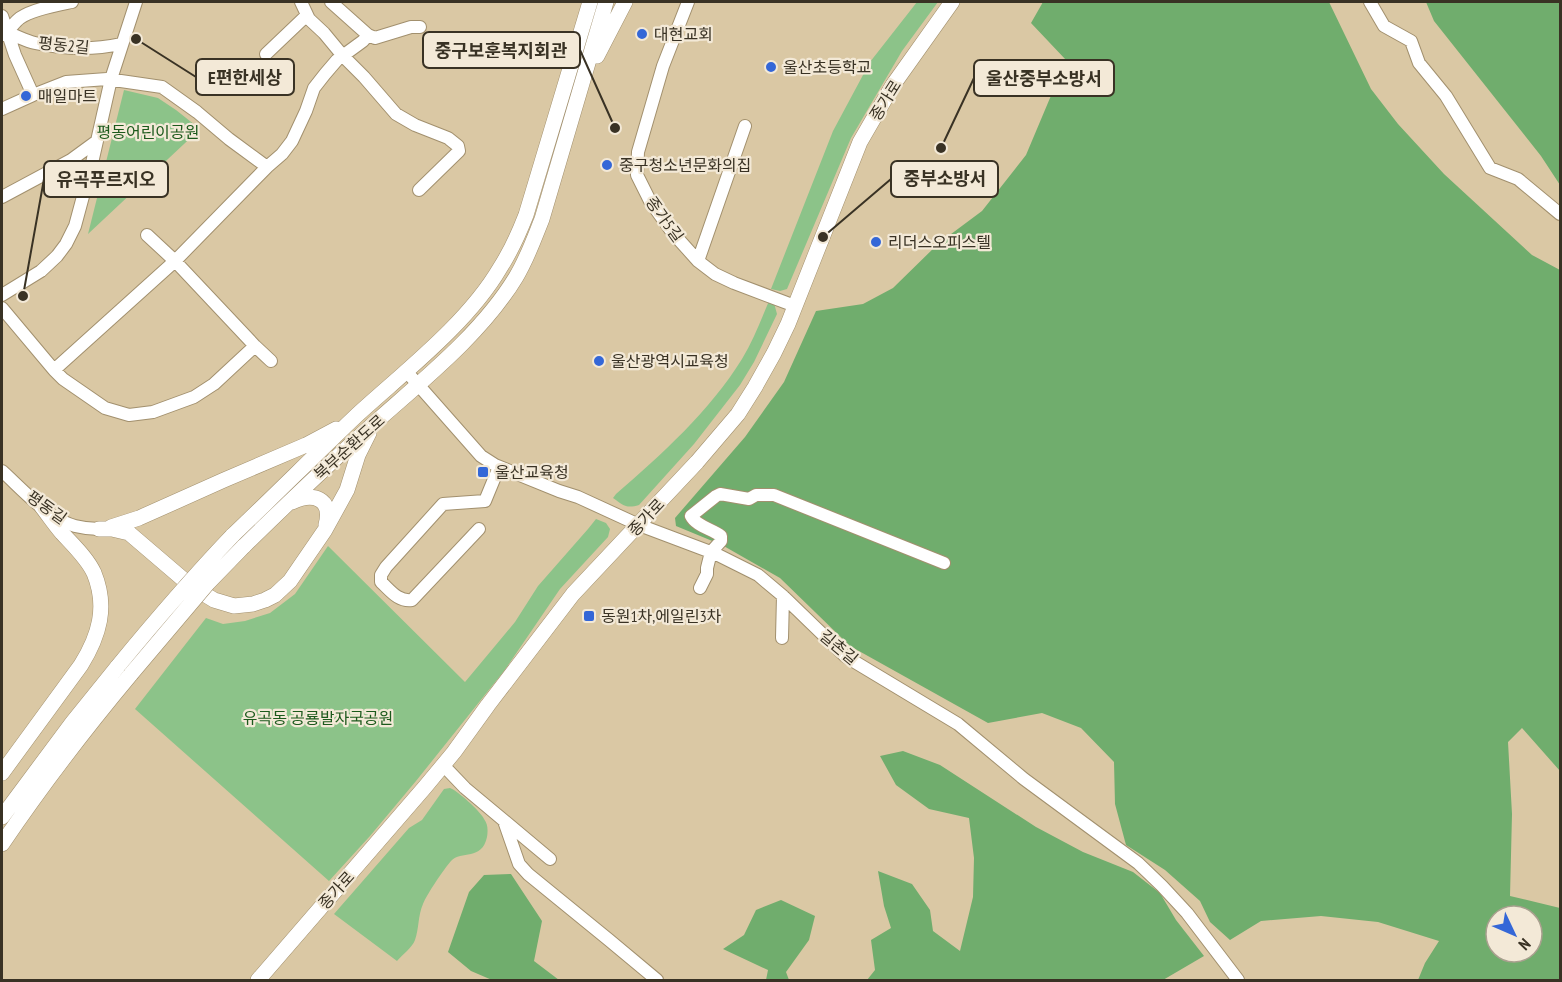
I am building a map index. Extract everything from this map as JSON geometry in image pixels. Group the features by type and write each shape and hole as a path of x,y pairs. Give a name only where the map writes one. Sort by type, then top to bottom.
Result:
{"main road":[{"name":"북부순환도로","path":"238,542 285,506 470,335 516,278 542,219 606,2"},
{"path":"579,94 625,2"},
{"name":"종가로","path":"258,981 384,837 443,765 573,594 639,525 738,414 774,353 860,142 893,85 952,2"},
{"name":"북부순환도로","path":"2,818 72,723 208,583 238,542 358,415 457,322 483,293 500,269 526,215 589,3"},
{"path":"99,529 114,527 139,518 306,445 358,415"},
{"path":"99,529 112,529 129,534 191,586 214,600 234,606 265,600 283,588 297,572 325,530 347,490 363,445 380,418"},
{"path":"285,506 302,498 310,497 320,500 327,508 325,530"},
{"path":"2,773 81,665 92,648 99,629 101,608 99,590 93,572 42,507"},
{"name":"북부순환도로","path":"2,844 124,670"}],"street":[{"name":"평동2길","path":"72,2 42,9 20,18 5,34 62,47 101,49 121,45"},
{"path":"2,296 41,271 57,256 75,226 111,80 136,2"},
{"path":"301,2 309,19 396,114 415,125 448,138 458,146 459,151 419,190"},
{"path":"331,2 368,35 375,38 411,27 420,27"},
{"name":"종가5길","path":"688,2 663,66 638,152 637,175 672,232 698,261 715,274 734,283 795,306"},
{"path":"1370,2 1384,27 1411,41 1419,63 1446,96 1490,168 1518,179 1560,214"},
{"path":"266,54 307,15"},
{"path":"2,16 5,34 33,95"},
{"path":"54,370 175,261 282,154 292,141 314,88 331,67 368,35"},
{"path":"2,109 66,82 111,80 162,87 267,167"},
{"path":"698,261 745,126"},
{"path":"2,197 71,160 97,141"},
{"path":"147,235 271,361"},
{"path":"2,308 63,379 105,408 129,415 153,412 194,397 214,384 255,346"},
{"name":"길촌길","path":"406,370 481,456 499,467 711,552 758,575 845,656 958,724 1024,779 1138,863 1187,913 1238,981"},
{"path":"479,529 411,600 400,599 381,582 381,574 386,567 443,504 471,506 485,501 499,467"},
{"name":"평동길","path":"2,471 59,519 73,526 99,529"},
{"path":"700,588 707,574 706,568 711,552 721,541 721,536 694,522 691,516 720,494 749,499 756,495 774,495 944,563"},
{"path":"782,638 783,596"},
{"path":"443,765 465,788 550,859"},
{"path":"504,821 519,864 528,874 657,981"}],"green space":[{"path":"917,2 938,2 902,51 851,138 787,289 780,291 771,289 833,131 870,62"},
{"path":"1043,2 1329,2 1371,89 1398,124 1444,174 1532,255 1560,270 1560,771 1522,728 1508,742 1512,814 1510,896 1543,904 1484,904 1484,964 1544,964 1544,904 1560,908 1560,980 1418,980 1425,963 1439,941 1378,922 1321,916 1261,921 1230,940 1210,922 1200,901 1165,870 1126,845 1115,804 1114,762 1081,728 1042,713 988,723 850,646 780,578 722,545 676,526 675,518 745,437 784,382 816,311 863,304 893,288 939,243 982,211 1026,155 1066,60 1031,23"},
{"path":"1426,2 1560,2 1560,185 1541,156 1434,21"},
{"name":"평동어린이공원","path":"124,90 158,98 200,129 88,234"},
{"path":"769,301 774,303 777,314 754,362 740,385 694,444 639,505 628,506 613,498 684,431 715,397 746,352"},
{"name":"유곡동 공룡발자국공원","path":"596,519 606,523 610,529 608,537 560,589 504,671 416,781 329,881 135,709 206,618 223,624 245,621 270,613 295,594 328,546 465,682 515,622 538,586"},
{"path":"903,751 940,765 1036,827 1083,852 1133,872 1160,893 1176,920 1204,956 1163,980 867,980 875,970 871,940 891,928 884,906 878,871 912,884 930,910 933,931 960,951 973,897 974,858 969,818 929,809 896,785 880,756"},
{"path":"450,788 482,815 487,825 487,837 481,849 455,858 444,870 423,904 414,943 397,961 334,914 409,828 422,820 444,789"},
{"path":"511,874 542,921 534,961 559,980 492,980 471,971 448,952 469,892 484,875"},
{"path":"781,900 815,916 809,940 786,972 789,980 766,980 768,970 723,949 744,935 756,910"}],"place":[{"name":"대현교회","path":"642,34"},
{"name":"E편한세상","path":"136,39"},
{"name":"울산초등학교","path":"771,67"},
{"name":"매일마트","path":"26,96"},
{"name":"중구보훈복지회관","path":"615,128"},
{"name":"울산중부소방서","path":"941,148"},
{"name":"중구청소년문화의집","path":"607,165"},
{"name":"중부소방서","path":"823,237"},
{"name":"리더스오피스텔","path":"876,242"},
{"name":"유곡푸르지오","path":"23,296"},
{"name":"울산광역시교육청","path":"599,361"},
{"name":"울산교육청","path":"483,472"},
{"name":"동원1차,에일린3차","path":"589,616"}]}
